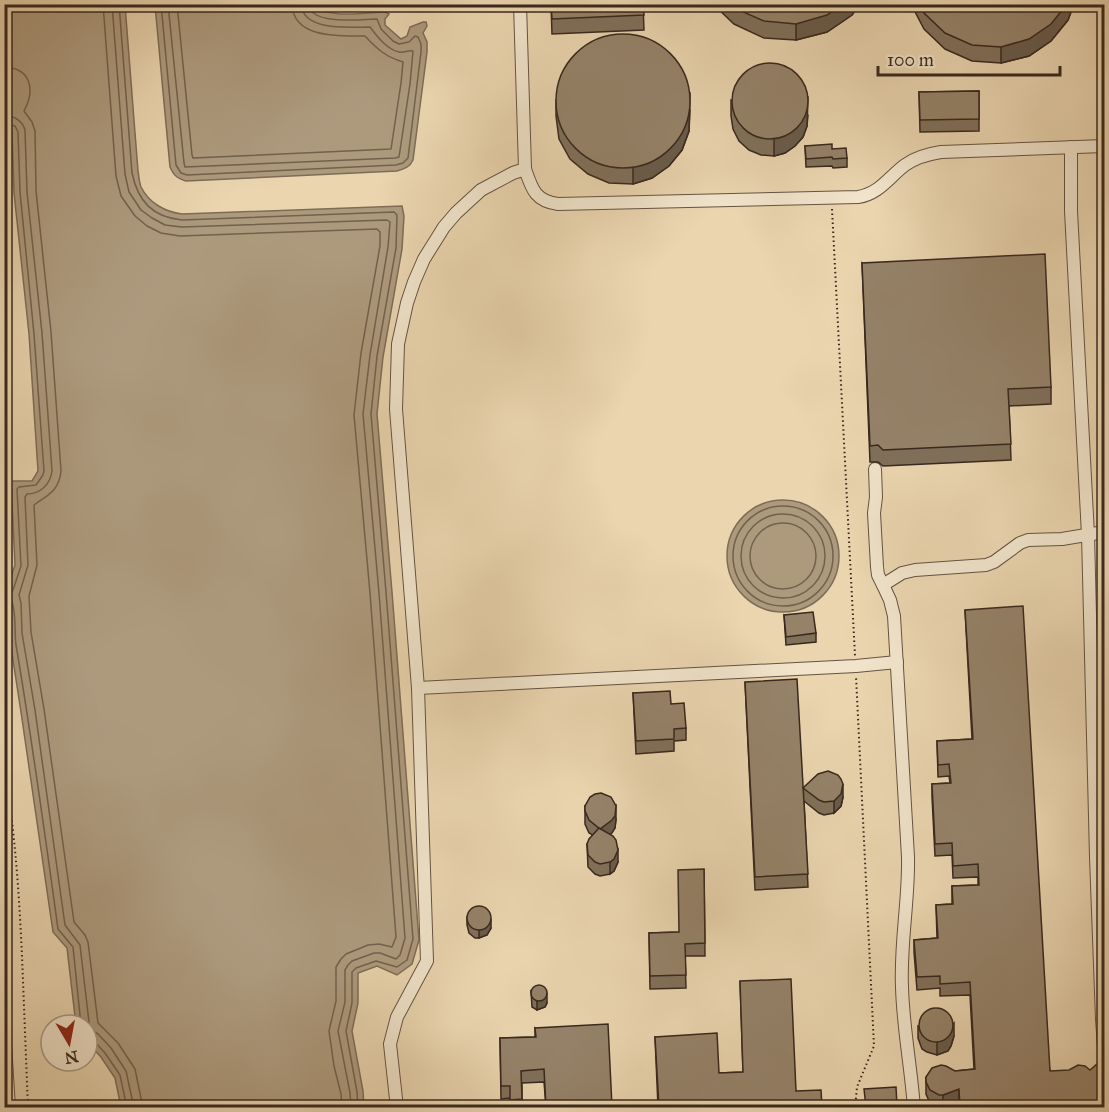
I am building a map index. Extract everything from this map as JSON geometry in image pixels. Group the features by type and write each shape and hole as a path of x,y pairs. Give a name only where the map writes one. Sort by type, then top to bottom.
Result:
{"street":[{"path":"520,4 525,169 536,193 545,201 558,204 858,197 877,191 905,165 928,154 1104,146"},
{"path":"1071,147 1071,211 1088,535 1096,857 1104,1047"},
{"path":"397,1107 390,1044 397,1017 428,961 418,688 396,409 398,344 414,282 424,259 440,234 456,213 481,189 525,169"},
{"path":"875,469 874,513 877,567 894,616 909,857 909,881 901,963 914,1107"},
{"path":"883,585 902,573 915,570 986,565 1028,540 1062,539 1104,532"},
{"path":"418,688 862,666 897,662"},
{"path":"4,1028 9,1107"}],"path":[{"path":"4,767 15,844 28,1107"}],"water":[{"path":"5,4 125,5 139,181 144,193 153,202 164,209 182,214 402,206 404,216 402,249 383,357 377,414 419,940 412,964 397,975 377,966 358,973 358,1003 352,1031 364,1107 121,1107 115,1078 99,1055 99,1013 75,1013 67,948 53,932 9,634 7,589 15,565 11,481 32,481 38,471 29,334 14,193 12,132 5,128 8,91 4,85"},
{"path":"155,5 312,5 337,14 385,12 389,14 385,19 385,25 401,39 407,36 410,27 426,22 427,26 423,33 427,42 427,52 413,160 410,164 397,171 186,181 176,176 170,167"},
{"path":"783,500 804,505 822,517 834,535 839,556 834,577 822,595 804,607 783,612 762,607 744,595 732,577 727,556 732,535 744,517 762,505"}],"building":[{"path":"551,4 643,4 644,15 552,19"},
{"path":"731,4 843,4 827,15 796,24 764,21 734,8"},
{"path":"920,4 1067,4 1051,24 1029,39 1001,47 972,45 945,33 924,13"},
{"path":"623,34 649,39 670,54 685,75 690,101 685,127 670,148 649,163 623,168 597,163 576,148 561,127 556,101 561,75 576,54 597,39"},
{"path":"770,63 785,66 797,74 805,86 808,101 805,116 797,128 785,136 770,139 755,136 743,128 735,116 732,101 735,86 743,74 755,66"},
{"path":"979,91 979,119 920,120 919,92"},
{"path":"832,144 832,149 846,148 847,158 806,159 805,146"},
{"path":"1045,254 1051,387 1008,389 1011,444 883,450 878,445 870,446 862,263"},
{"path":"1023,606 1050,1071 1069,1070 1078,1065 1090,1070 1104,1062 1104,1107 960,1107 959,1089 939,1095 930,1090 926,1082 926,1077 932,1068 941,1065 955,1071 975,1069 970,982 940,984 940,976 917,977 914,940 938,938 936,905 953,904 952,886 979,885 978,864 953,866 952,843 935,844 932,784 951,783 949,764 938,765 937,741 973,739 965,610"},
{"path":"813,612 816,633 786,637 784,615"},
{"path":"797,679 808,874 755,877 745,682"},
{"path":"670,691 671,704 684,703 686,728 674,729 674,739 636,741 633,693"},
{"path":"828,771 838,775 843,784 841,794 834,801 824,802 803,788 818,774"},
{"path":"601,793 611,797 616,806 615,816 600,829 589,820 585,806 590,797"},
{"path":"599,828 613,836 618,850 614,859 600,864 588,855 587,844"},
{"path":"704,869 705,943 685,944 686,975 650,976 649,933 679,932 678,870"},
{"path":"479,906 487,910 491,918 487,926 479,930 471,926 467,918 471,910"},
{"path":"791,979 796,1091 821,1090 822,1107 659,1107 655,1037 717,1033 719,1073 743,1072 740,981"},
{"path":"539,985 545,987 547,993 545,999 539,1001 533,999 531,993 533,987"},
{"path":"936,1008 948,1013 953,1025 948,1037 936,1042 924,1037 919,1025 924,1013"},
{"path":"608,1024 612,1107 546,1107 544,1069 521,1071 522,1099 510,1100 510,1086 501,1086 500,1038 536,1037 535,1028"},
{"path":"896,1087 897,1107 866,1107 864,1089"}]}
